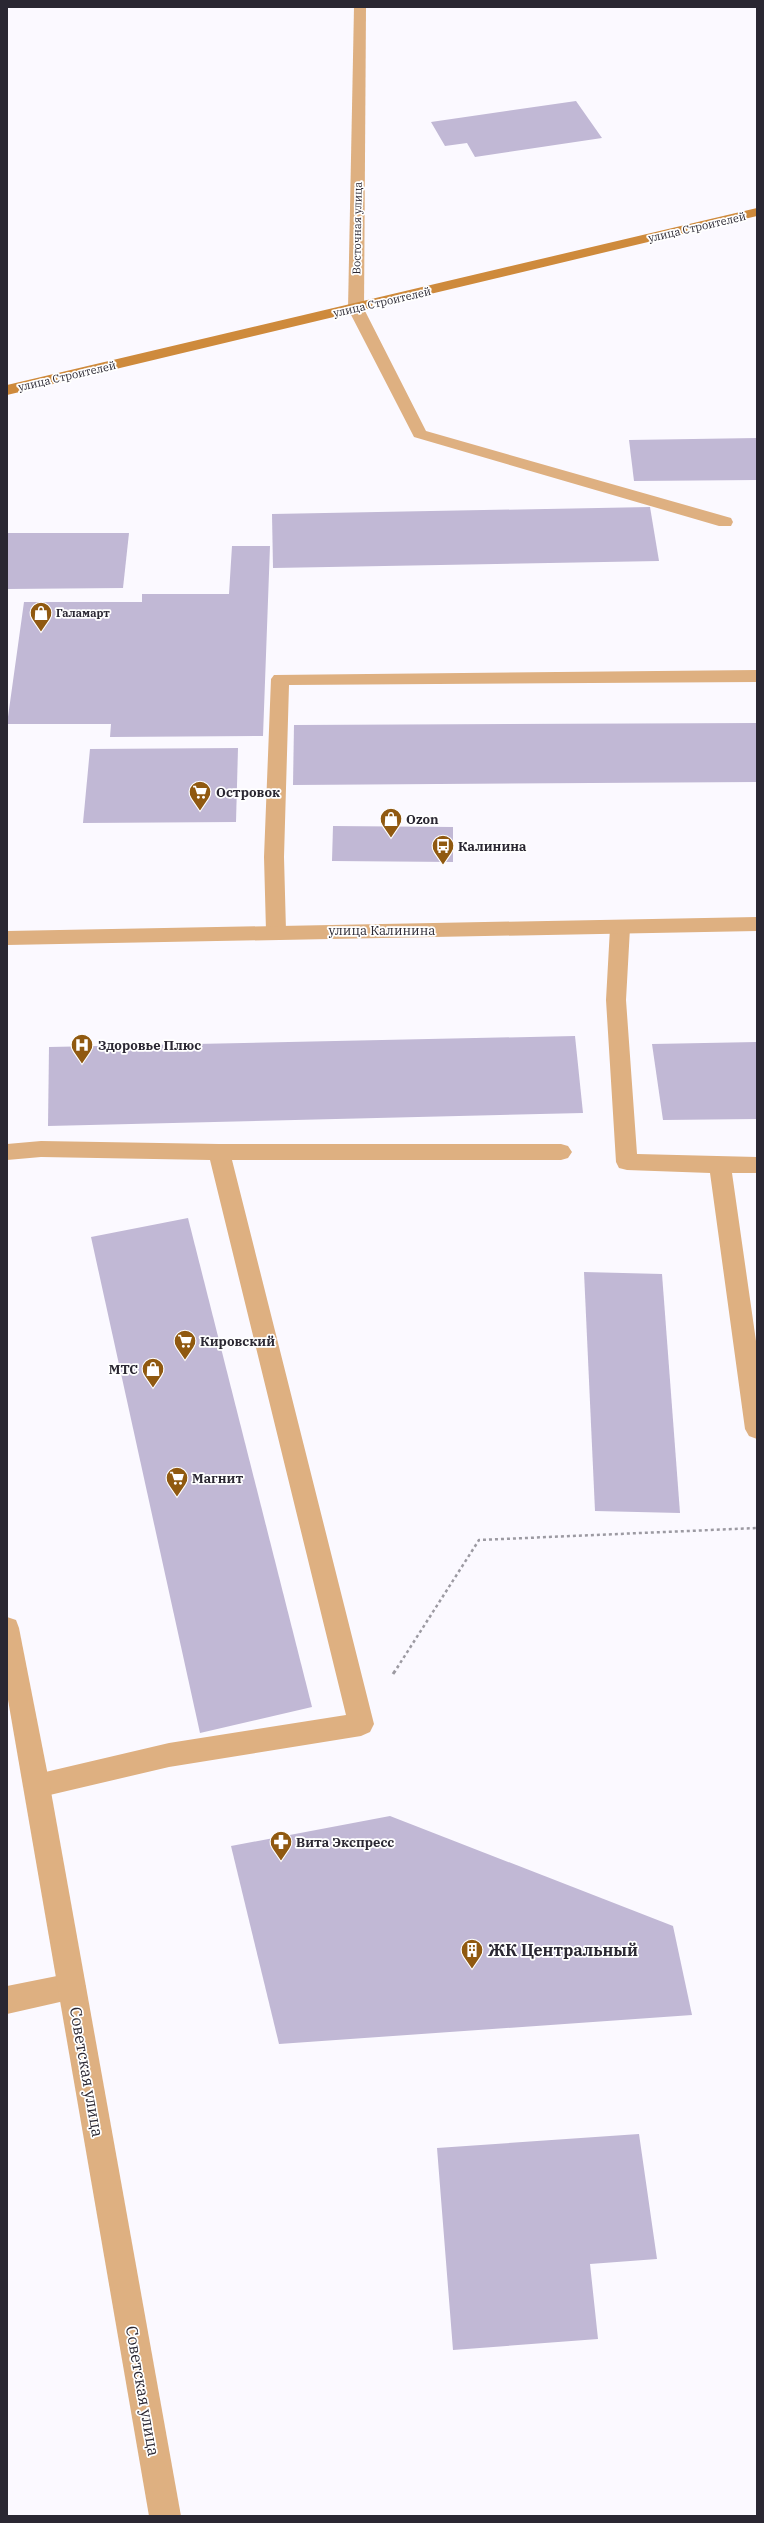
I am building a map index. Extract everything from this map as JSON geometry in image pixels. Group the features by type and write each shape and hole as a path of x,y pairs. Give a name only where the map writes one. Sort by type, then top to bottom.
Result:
{"main road":[{"name":"улица Строителей","path":"7,390 757,212"}],"street":[{"name":"Восточная улица","path":"360,7 356,308 420,434 725,522"},
{"path":"276,931 274,857 280,679 757,676"},
{"name":"улица Калинина","path":"7,938 276,931 620,928 757,924"},
{"path":"620,928 616,1000 627,1162 720,1165 757,1164"},
{"path":"7,1152 41,1149 219,1152 561,1152"},
{"path":"37,1786 169,1756 361,1724 219,1152"},
{"path":"720,1165 755,1405 757,1429"},
{"name":"Советская улица","path":"7,1628 37,1786 165,2516"},
{"path":"7,2000 72,1987"}],"path":[{"path":"361,1724 479,1540 757,1528"}],"building":[{"path":"576,101 602,138 475,157 467,143 445,146 431,122"},
{"path":"757,438 757,480 634,481 629,440"},
{"path":"650,507 659,561 273,568 272,514"},
{"path":"7,533 129,533 123,588 7,589"},
{"path":"232,546 270,546 263,736 110,737 111,724 7,724 24,602 142,602 142,594 229,594"},
{"path":"757,723 757,782 293,785 294,725"},
{"path":"238,748 236,822 83,823 90,749"},
{"path":"333,826 453,827 453,862 332,861"},
{"path":"575,1036 583,1113 48,1126 49,1047"},
{"path":"757,1042 757,1119 663,1120 652,1044"},
{"path":"188,1218 312,1707 200,1733 91,1237"},
{"path":"584,1272 662,1274 680,1513 595,1511"},
{"name":"ЖК Центральный","path":"390,1816 673,1926 692,2015 279,2044 231,1846"},
{"path":"639,2134 657,2259 590,2264 598,2339 453,2350 437,2148"}],"place":[{"name":"Галамарт","path":"41,632"},
{"name":"Островок","path":"200,812"},
{"name":"Ozon","path":"391,838"},
{"name":"Калинина","path":"443,866"},
{"name":"Здоровье Плюс","path":"82,1064"},
{"name":"Кировский","path":"185,1360"},
{"name":"МТС","path":"153,1388"},
{"name":"Магнит","path":"177,1498"},
{"name":"Вита Экспресс","path":"281,1862"},
{"name":"ЖК Центральный","path":"472,1970"}]}
